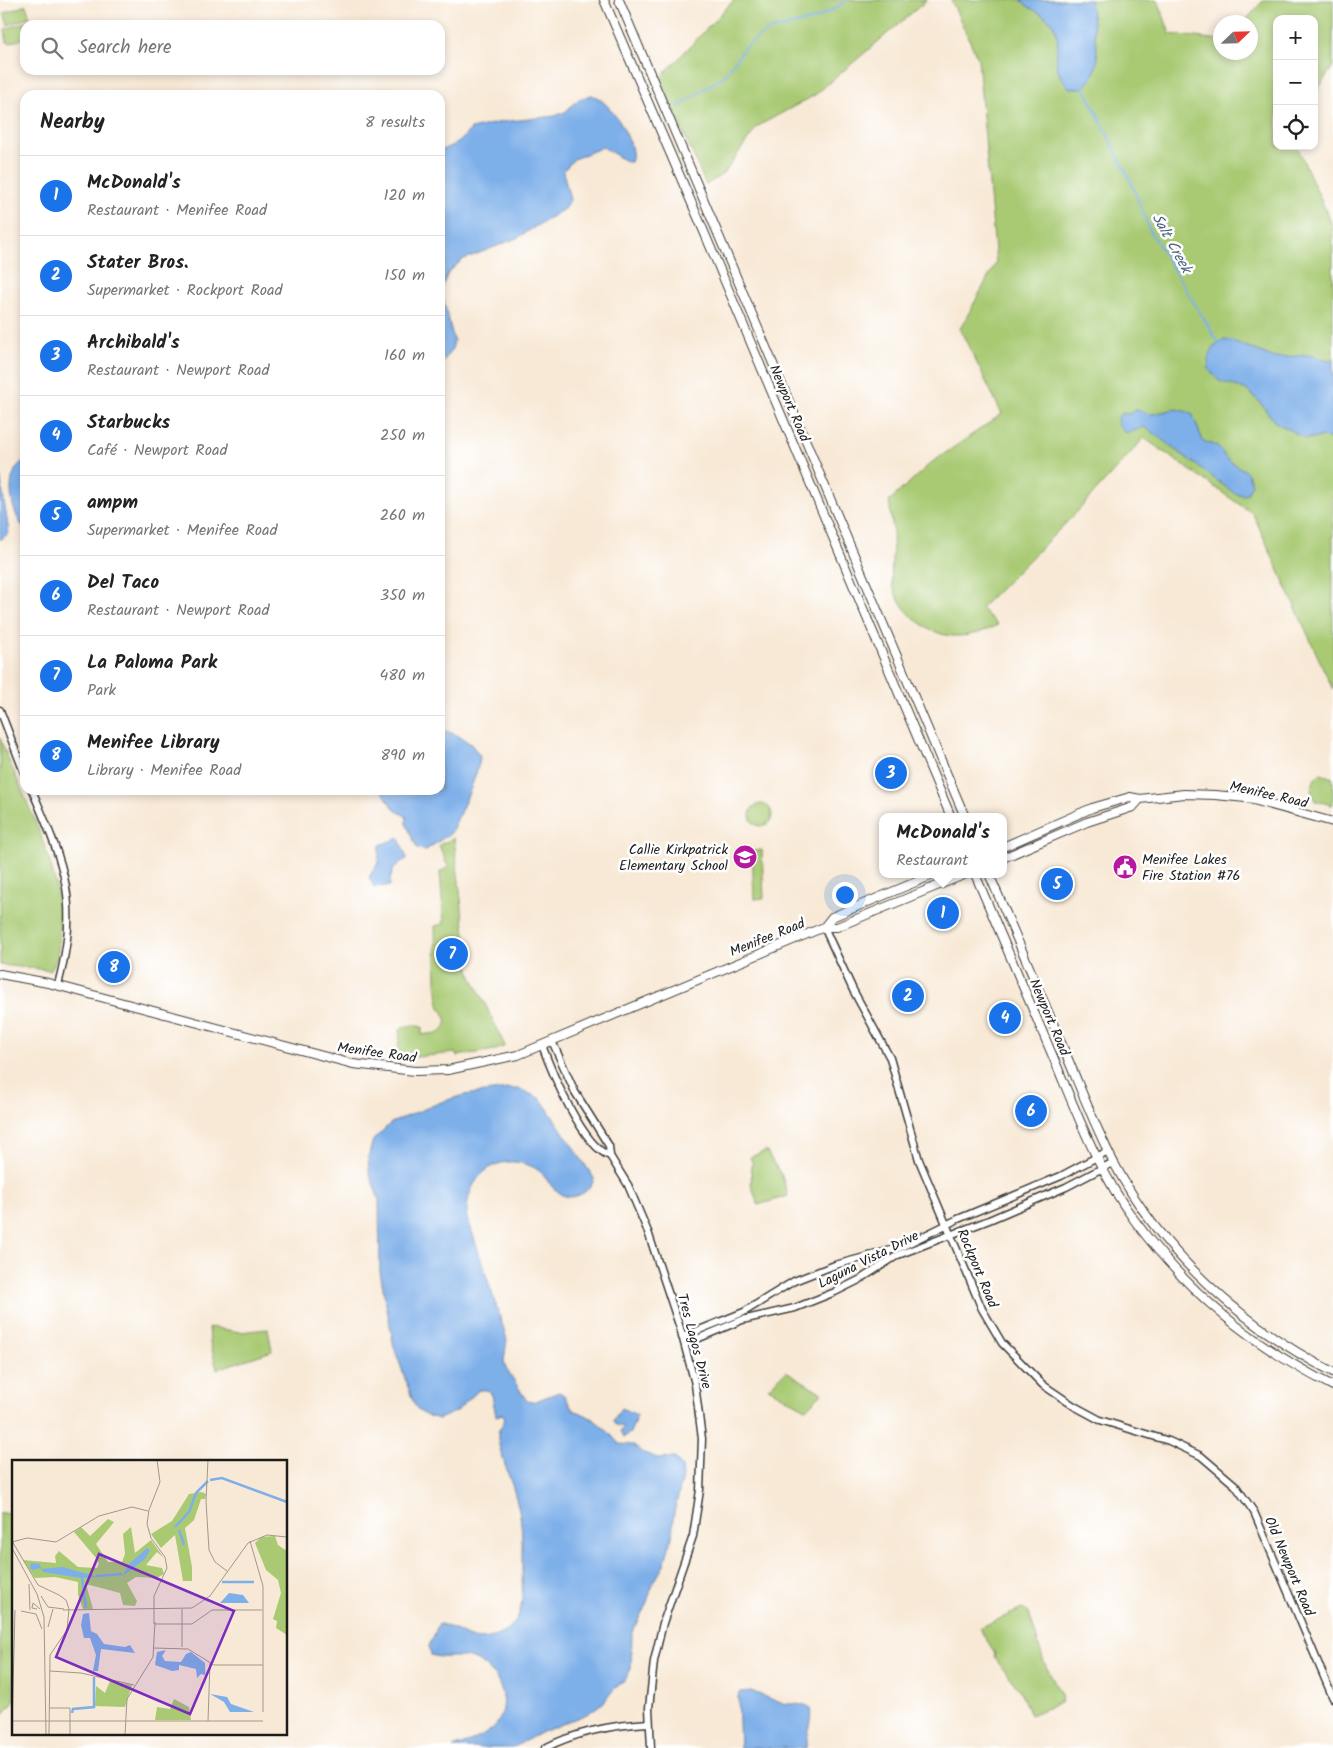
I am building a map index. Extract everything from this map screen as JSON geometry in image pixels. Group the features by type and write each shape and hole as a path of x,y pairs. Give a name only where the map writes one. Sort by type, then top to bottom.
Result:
{"main road":[{"name":"Newport Road","path":"604,0 710,245 949,813"},
{"name":"Newport Road","path":"618,0 963,813"},
{"name":"Menifee Road","path":"1007,844 1092,808 1130,796 1140,800 1184,794 1238,797 1333,822"},
{"name":"Menifee Road","path":"1007,856 1087,822 1133,807 1140,800"},
{"name":"Menifee Road","path":"824,927 832,917 925,878"},
{"name":"Menifee Road","path":"0,974 58,986 353,1064 415,1072 458,1068 485,1064 518,1055 824,927 837,927 956,878"},
{"name":"Newport Road","path":"977,878 1096,1157 1134,1220 1172,1267 1197,1293 1234,1326 1293,1366 1333,1386"},
{"name":"Newport Road","path":"991,878 1108,1151 1163,1234 1215,1292 1253,1323 1294,1351 1333,1372"}],"street":[{"path":"0,710 20,762"},
{"path":"34,795 59,855 67,886 69,932 58,986"},
{"name":"Rockport Road","path":"824,927 852,990 890,1058 919,1160 990,1325 1002,1343 1027,1371 1050,1390 1100,1420 1169,1441 1201,1456 1224,1474 1246,1500"},
{"name":"Tres Lagos Drive","path":"552,1041 575,1092 609,1146 610,1156 639,1209 683,1340 695,1384 700,1417 702,1459 700,1490 688,1551 659,1639 651,1685 649,1723 651,1748"},
{"name":"Tres Lagos Drive","path":"542,1045 557,1082 574,1115 600,1153 610,1156"},
{"name":"Laguna Vista Drive","path":"683,1340 736,1316 782,1287 824,1268 894,1250 1061,1176 1108,1151"},
{"name":"Laguna Vista Drive","path":"683,1340 742,1320 808,1303 848,1286 898,1255 1043,1197 1114,1162"},
{"name":"Old Newport Road","path":"1246,1500 1333,1698"},
{"path":"545,1748 592,1729 649,1723"}],"green space":[{"path":"734,0 927,0 815,95 758,126 724,173 706,185 660,78"},
{"path":"951,0 1158,0 1170,34 1213,39 1213,60 1258,60 1258,15 1250,15 1264,0 1333,0 1333,66 1318,89 1318,15 1273,15 1273,150 1299,150 1333,227 1333,690 1253,514 1144,438 1075,514 981,608 998,625 963,636 938,633 920,623 899,601 893,585 891,570 893,527 889,501 931,463 1002,414 960,329 996,263 978,59"},
{"path":"26,5 30,17 8,25 4,13"},
{"path":"20,24 20,40 10,43 7,42 5,29"},
{"path":"0,738 20,785 20,795 24,795 32,812 50,862 60,914 58,953 50,970 0,965"},
{"path":"1321,774 1333,778 1333,805 1316,801 1311,791 1315,777"},
{"path":"761,804 769,807 772,815 769,823 761,826 753,823 750,815 753,807"},
{"path":"454,838 469,970 505,1046 495,1050 457,1056 455,1053 406,1058 398,1050 400,1030 410,1026 422,1027 422,1035 440,1032 446,1024 446,1018 440,1007 437,994 435,926 444,924 440,872 448,867 439,845"},
{"path":"762,850 764,898 754,899 752,851"},
{"path":"766,1151 782,1176 788,1196 758,1205 751,1184 752,1162 750,1157"},
{"path":"209,1327 240,1332 268,1329 272,1351 217,1369 210,1342"},
{"path":"786,1371 822,1393 806,1409 768,1388"},
{"path":"0,1513 12,1513 12,1704 0,1718"},
{"path":"1022,1609 1029,1613 1044,1662 1062,1697 1060,1703 1030,1715 1020,1691 994,1657 995,1653 979,1628"}],"water":[{"path":"1021,0 1090,0 1098,59 1093,77 1082,88 1069,88 1058,71 1058,41 1054,26 1047,18"},
{"path":"591,95 606,104 620,123 631,145 631,162 627,162 603,147 574,159 563,171 570,200 564,209 517,238 462,260 448,273 445,280 445,149 459,142 471,129 501,122 555,116 565,112 579,99"},
{"path":"445,306 454,341 452,349 445,359"},
{"path":"1224,340 1233,341 1275,358 1308,355 1333,361 1333,439 1322,437 1306,439 1275,422 1258,400 1245,389 1219,381 1209,370 1208,359 1214,347"},
{"path":"1176,409 1192,413 1203,441 1217,446 1228,460 1247,472 1252,484 1247,494 1234,493 1145,427 1125,432 1120,428 1117,419 1122,413 1129,414 1136,410 1152,414"},
{"path":"20,464 20,522 11,493 11,483"},
{"path":"0,475 9,533 0,540"},
{"path":"445,731 457,735 471,744 480,756 471,788 451,833 426,850 417,848 406,823 407,817 395,810 384,795 445,795"},
{"path":"399,838 407,859 394,870 390,886 374,887 369,877 378,863 380,845"},
{"path":"520,1089 541,1099 594,1178 588,1190 570,1197 560,1194 535,1168 521,1163 508,1162 486,1170 472,1189 468,1202 467,1216 507,1339 504,1361 506,1368 527,1401 533,1402 559,1392 564,1395 573,1410 599,1423 619,1444 633,1445 644,1453 660,1459 675,1458 682,1467 683,1477 674,1512 672,1537 664,1565 653,1584 646,1605 632,1632 631,1669 625,1680 613,1690 604,1702 587,1714 542,1732 512,1748 453,1748 479,1738 492,1729 499,1720 503,1710 501,1690 497,1680 482,1664 468,1658 431,1655 429,1646 439,1624 468,1636 481,1639 502,1634 517,1619 522,1600 522,1542 519,1510 498,1440 498,1432 505,1419 503,1414 496,1416 492,1395 487,1390 479,1390 455,1412 439,1419 425,1415 414,1404 394,1347 380,1272 379,1200 369,1172 368,1158 373,1140 391,1123 441,1102 464,1095"},
{"path":"621,1408 637,1415 630,1433 624,1437 620,1431 624,1427 616,1425 613,1421"},
{"path":"751,1691 781,1703 805,1705 811,1708 812,1713 806,1748 740,1748 738,1696 741,1692"}],"waterway":[{"path":"678,107 725,75 745,47 767,31 812,20 838,7 846,0"},
{"name":"Salt Creek","path":"1083,85 1132,184 1150,231 1220,345"}],"place":[{"name":"Archibald's","path":"891,773"},
{"name":"Callie Kirkpatrick Elementary School","path":"745,857"},
{"name":"Menifee Lakes Fire Station #76","path":"1125,867"},
{"name":"ampm","path":"1057,884"},
{"name":"McDonald's","path":"943,913"},
{"name":"La Paloma Park","path":"452,954"},
{"name":"Menifee Library","path":"114,967"},
{"name":"Stater Bros.","path":"908,996"},
{"name":"Starbucks","path":"1005,1018"},
{"name":"Del Taco","path":"1031,1111"}]}
